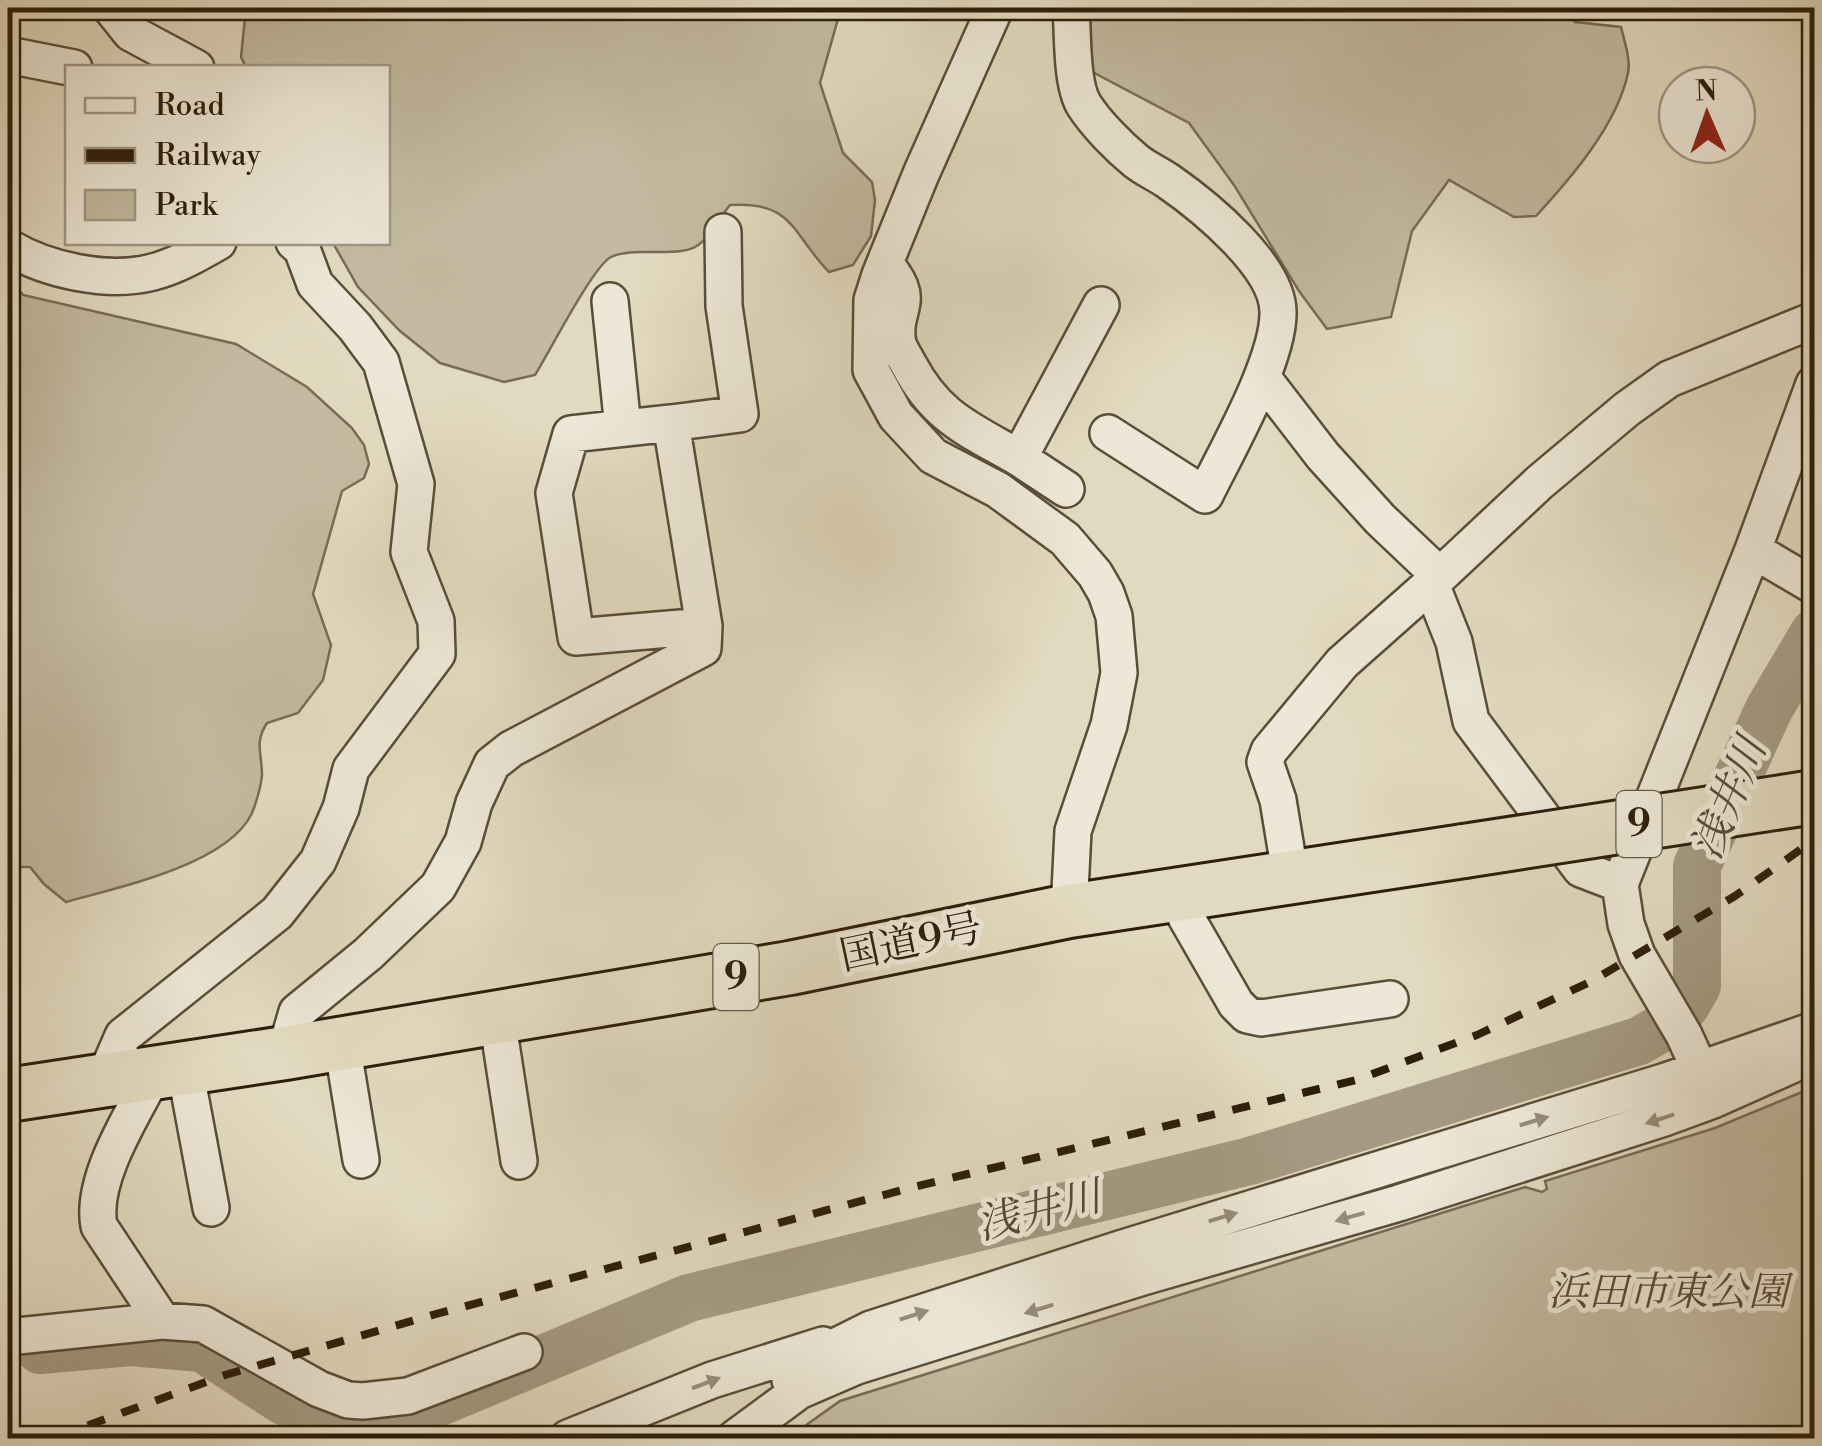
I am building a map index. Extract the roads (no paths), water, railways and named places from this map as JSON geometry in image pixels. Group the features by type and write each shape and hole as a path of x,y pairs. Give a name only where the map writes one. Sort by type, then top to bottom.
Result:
{"highway":[{"name":"国道9号","path":"8,1096 284,1054 790,968 1068,911 1814,797"}],"street":[{"path":"111,8 131,33 133,54 182,65"},
{"path":"996,8 928,158 872,300 870,370 896,416 933,456 998,490 1065,539 1094,574 1114,616 1119,674 1109,725 1073,830 1068,911"},
{"path":"1071,8 1078,92 1085,106 1136,162 1214,218 1258,263 1276,293 1279,315 1262,377 1205,495 1108,434"},
{"path":"8,54 65,66"},
{"path":"704,626 576,636 554,492 571,434 740,414 724,306 724,232"},
{"path":"8,248 37,262 97,275 150,273 212,245"},
{"path":"211,1208 147,1075 123,1036 277,913 318,861 341,808 351,769 437,654 436,621 409,552 416,484 381,362 316,284 297,245"},
{"path":"885,264 900,282 898,344 924,394 956,422 1066,490"},
{"path":"610,301 624,428"},
{"path":"1019,458 1101,305"},
{"path":"1291,879 1278,800 1265,762 1269,751 1342,662 1540,482 1627,409 1669,379 1814,320"},
{"path":"1262,377 1323,456 1435,580 1472,721 1581,868 1620,884"},
{"path":"1707,1085 1684,1035 1637,955 1626,924 1620,884 1753,550 1814,384"},
{"path":"284,1054 297,1012 368,954 438,887 463,842 474,803 492,764 512,749 703,648 704,626 671,423"},
{"path":"1753,550 1814,586"},
{"path":"1182,894 1186,917 1236,1004 1247,1015 1261,1018 1390,999"},
{"path":"497,1018 520,1162"},
{"path":"742,1432 800,1391 857,1366 1399,1202 1707,1085 1814,1030"},
{"path":"342,1044 361,1160"},
{"path":"568,1438 619,1430 712,1380 1123,1248 1814,1054"},
{"path":"147,1075 105,1174 96,1213 99,1226 162,1321"},
{"path":"8,1337 162,1321 203,1324 319,1389 362,1401 408,1396 524,1352"},
{"path":"742,1432 781,1387 837,1346 871,1329"}],"waterway":[{"name":"浅井川","path":"40,1350 130,1342 202,1348 282,1400 326,1421 369,1422 406,1416 689,1298 1250,1161 1639,1041 1665,1026 1686,1005 1697,986 1697,866 1769,709 1814,633"}],"railway":[{"path":"54,1438 225,1375 436,1314 910,1188 1356,1080 1477,1035 1592,981 1735,896 1814,840"}],"park label":[{"name":"浜田市東公園","path":"1668,1293"}]}
